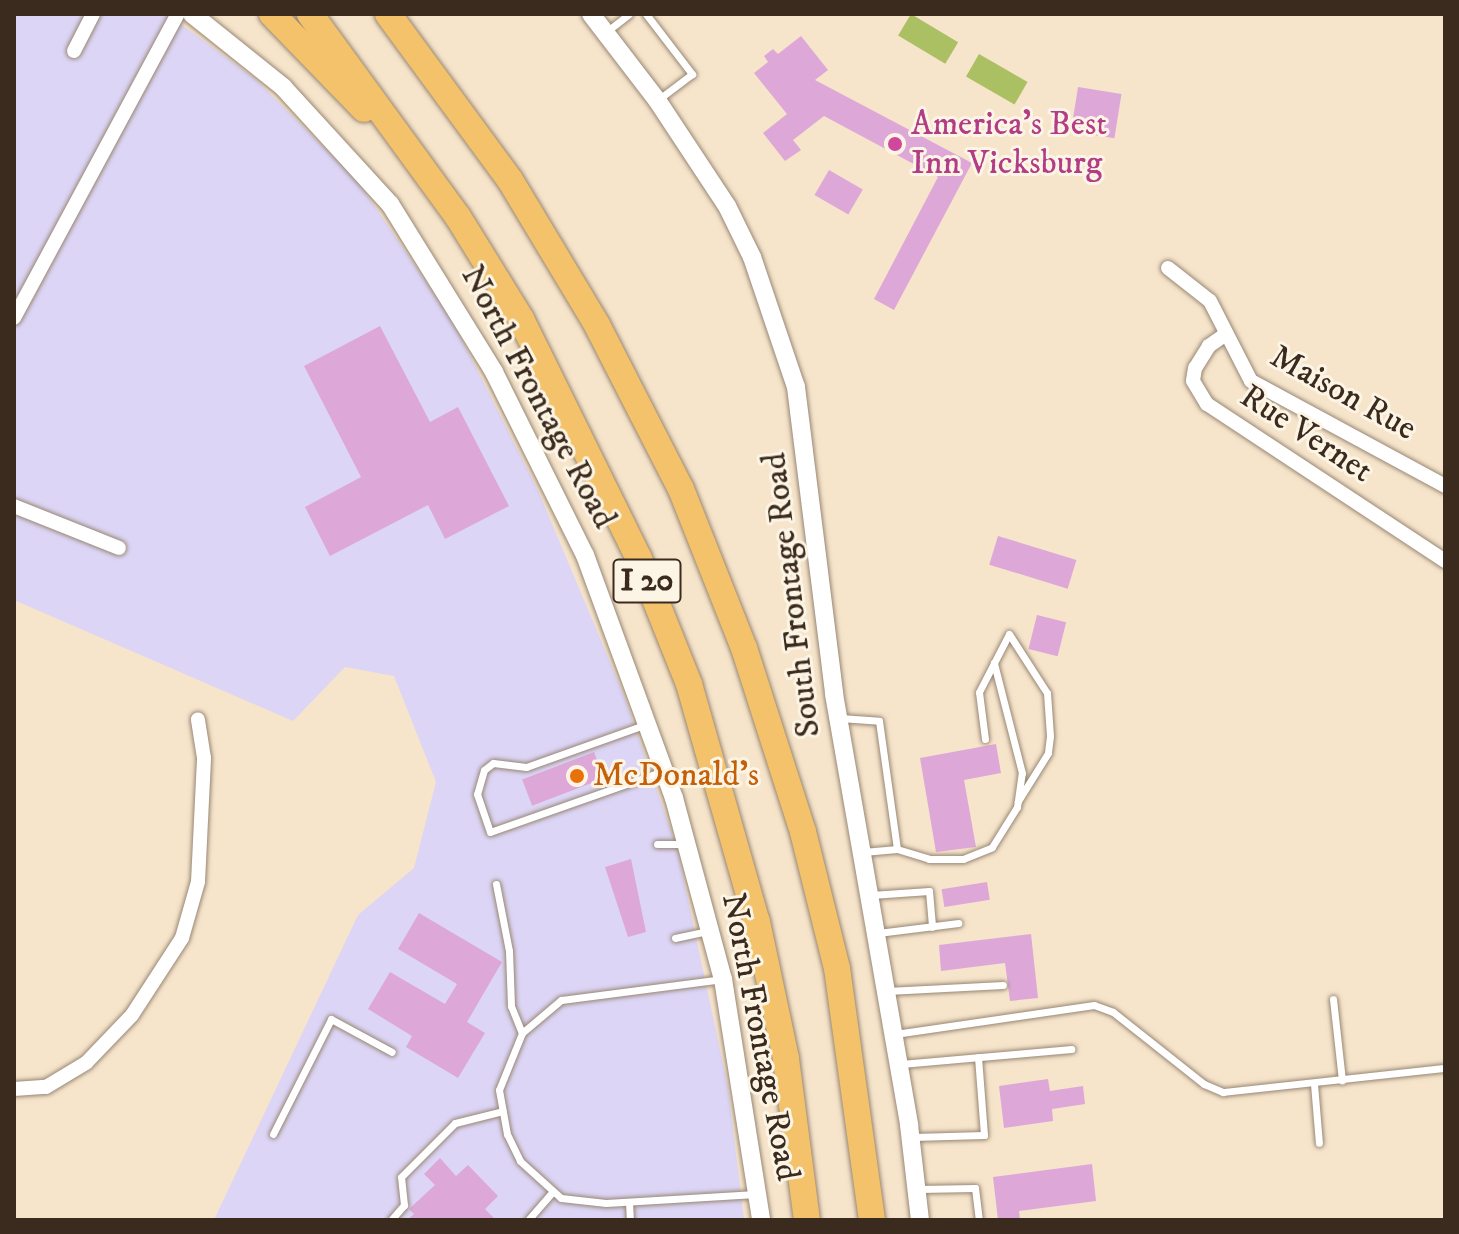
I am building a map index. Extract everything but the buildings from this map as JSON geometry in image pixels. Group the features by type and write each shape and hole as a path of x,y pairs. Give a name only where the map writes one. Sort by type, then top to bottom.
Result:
{"highway":[{"path":"272,14 458,217"},
{"name":"I 20","path":"310,14 458,217 521,319 592,457 689,684 757,922 786,1059 807,1220"},
{"name":"I 20","path":"388,14 510,180 597,325 681,489 744,648 803,832 837,968 872,1220"},
{"path":"399,14 426,62"}],"street":[{"path":"74,51 93,14"},
{"path":"14,318 178,14"},
{"name":"North Frontage Road","path":"192,14 283,87 390,204 439,276 494,372 585,555 665,770 723,979 761,1220"},
{"name":"South Frontage Road","path":"591,14 657,100 727,206 762,284 796,387 838,718 899,1064 920,1220"},
{"name":"Maison Rue","path":"1168,268 1210,301 1251,381 1445,486"},
{"name":"Rue Vernet","path":"1226,334 1209,346 1195,368 1193,381 1207,404 1445,561"},
{"path":"14,506 119,548"},
{"path":"18,1090 57,1082 86,1063 132,1015 182,938 198,882 204,758 198,719"}],"lane":[{"path":"605,33 629,14"},
{"path":"646,14 692,74 657,100"},
{"path":"860,852 897,849 929,859 963,859 992,847 1048,753 1047,693 1009,634 979,692 985,739"},
{"path":"994,663 1022,773 1018,801"},
{"path":"838,718 879,721 897,849"},
{"path":"649,723 526,767 493,763 480,780 481,806 490,832 665,770"},
{"path":"657,844 687,844"},
{"path":"496,884 509,951 511,1006 522,1033"},
{"path":"869,895 929,891 932,927"},
{"path":"876,933 958,923"},
{"path":"675,938 710,930"},
{"path":"723,979 561,1000 534,1018 522,1033 505,1067 499,1090 520,1161 551,1194 578,1203 759,1194"},
{"path":"887,991 1003,985"},
{"path":"1333,999 1342,1081"},
{"path":"894,1034 1094,1005 1113,1012 1204,1084 1223,1092 1445,1068"},
{"path":"273,1134 331,1019 392,1052"},
{"path":"899,1064 1071,1049"},
{"path":"911,1138 984,1135 978,1057"},
{"path":"1314,1084 1319,1143"},
{"path":"391,1220 404,1205 401,1177 455,1123 503,1111"},
{"path":"917,1189 975,1188 979,1220"},
{"path":"528,1220 551,1194"},
{"path":"629,1202 630,1220"}],"shaded area":[{"path":"14,14 167,14 253,77 356,179 451,318 537,488 623,693 677,848 728,1087 744,1220 214,1220 358,915 414,868 436,782 394,676 345,667 293,721 14,600"}],"green space":[{"path":"911,14 958,42 945,64 898,35"},
{"path":"979,54 1027,82 1014,105 966,77"}],"place":[{"name":"America’s Best Inn Vicksburg","path":"895,144"},
{"name":"McDonald's","path":"577,776"}]}
